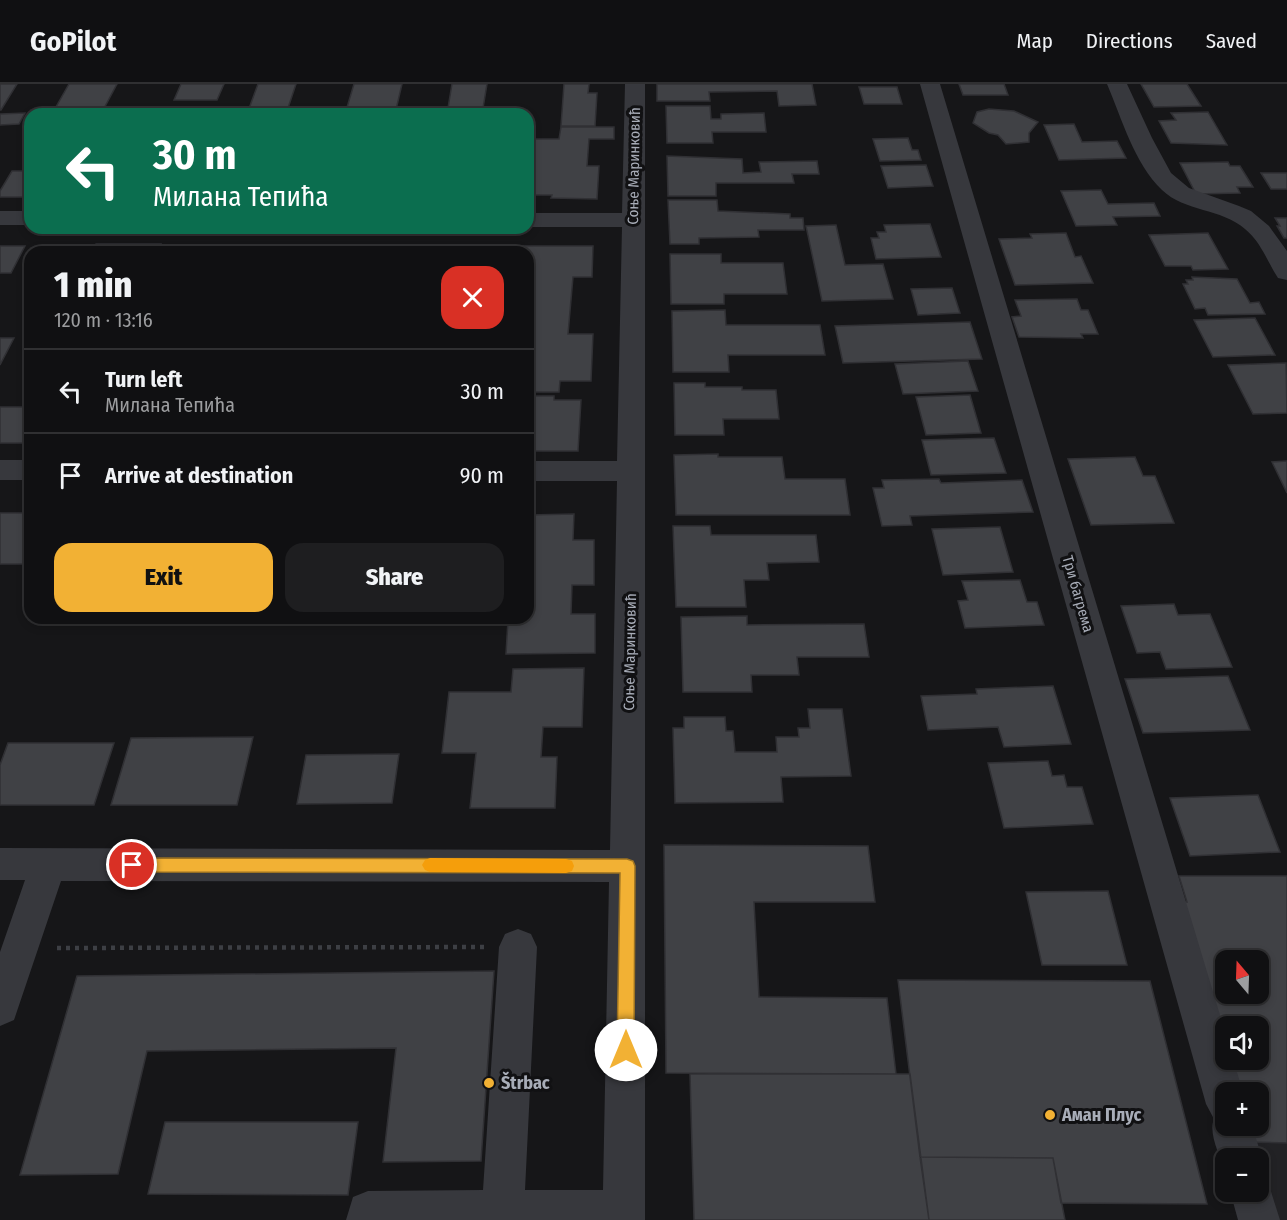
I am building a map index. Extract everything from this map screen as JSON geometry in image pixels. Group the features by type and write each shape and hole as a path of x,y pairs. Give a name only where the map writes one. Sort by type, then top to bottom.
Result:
{"street":[{"name":"Соње Маринковић","path":"624,1216 635,84"},
{"name":"Три багрема","path":"930,84 1220,1082"},
{"path":"1117,84 1159,172 1172,186 1193,199 1243,215 1258,226 1270,242 1287,273"},
{"path":"0,218 24,218"},
{"path":"534,220 634,220"},
{"path":"0,470 24,470"},
{"path":"534,471 631,471"},
{"path":"0,864 48,866 627,866"},
{"path":"0,1007 48,866"},
{"path":"503,1211 518,947"},
{"path":"1254,1202 1259,1220"},
{"path":"367,1220 368,1212 503,1211 624,1216"}],"path":[{"path":"20,948 518,947"}],"shaded area":[{"path":"1248,1142 1287,1143 1287,1220 1271,1220 1266,1202 1269,1202 1269,1148 1252,1148"}],"building":[{"path":"0,84 17,84 1,110 0,110"},
{"path":"69,84 117,84 104,108 55,108"},
{"path":"181,84 224,84 217,100 174,100"},
{"path":"258,84 296,84 288,108 249,108"},
{"path":"354,84 402,84 396,108 347,108"},
{"path":"452,84 487,84 483,108 448,108"},
{"path":"564,84 589,84 588,93 597,93 595,126 561,126"},
{"path":"657,84 812,84 816,105 779,106 777,91 709,92 710,101 657,101"},
{"path":"959,84 1004,84 1008,95 963,95"},
{"path":"1141,84 1187,84 1201,106 1154,107"},
{"path":"859,87 897,87 902,104 864,104"},
{"path":"666,106 710,106 711,119 721,119 721,114 764,113 766,132 712,132 713,143 667,143"},
{"path":"989,109 1014,111 1038,122 1029,133 1029,142 1006,144 998,135 989,133 973,123 977,112"},
{"path":"1208,112 1227,145 1171,143 1159,121 1176,120 1171,113"},
{"path":"24,113 19,124 0,125 0,114"},
{"path":"1074,124 1082,142 1117,141 1126,158 1059,160 1044,125"},
{"path":"561,127 614,127 614,139 589,139 587,166 599,166 597,199 551,198 552,195 534,195 534,139 559,139"},
{"path":"908,138 912,150 918,150 921,160 880,161 873,139"},
{"path":"667,156 742,159 743,173 761,172 759,162 817,161 819,174 792,174 794,183 716,183 716,196 668,196"},
{"path":"1228,162 1230,166 1240,166 1253,187 1237,187 1240,193 1196,194 1180,163"},
{"path":"926,165 933,186 888,188 881,166"},
{"path":"12,171 24,171 24,197 0,197 0,191"},
{"path":"1261,173 1287,173 1287,189 1271,189"},
{"path":"1101,190 1108,204 1154,203 1160,216 1113,217 1117,225 1076,226 1061,191"},
{"path":"668,200 717,200 718,211 790,214 790,218 803,218 804,230 758,230 759,237 699,238 699,244 670,244"},
{"path":"1275,218 1287,218 1287,238 1284,238"},
{"path":"930,224 941,257 876,259 871,238 879,238 877,232 886,232 884,225"},
{"path":"836,225 845,265 883,264 893,299 822,301 806,226"},
{"path":"1066,233 1075,257 1081,256 1093,283 1015,285 999,239 1032,238 1030,234"},
{"path":"1208,233 1228,269 1193,270 1191,266 1165,266 1149,235"},
{"path":"96,244 161,244 160,246 95,246"},
{"path":"187,245 262,245 262,246"},
{"path":"279,245 354,245 354,246"},
{"path":"427,245 481,246 427,246"},
{"path":"0,246 24,246 11,273 0,273"},
{"path":"534,246 593,246 592,277 573,277 568,334 593,334 591,381 560,381 559,392 534,392"},
{"path":"670,254 721,254 721,263 783,263 787,294 724,294 724,304 671,304"},
{"path":"1192,277 1237,279 1250,303 1259,302 1265,314 1208,315 1205,308 1195,309 1183,284 1188,284 1186,280 1193,280"},
{"path":"952,288 960,313 918,315 911,289"},
{"path":"1077,299 1081,310 1088,310 1098,334 1081,334 1083,338 1019,337 1012,317 1021,316 1015,300"},
{"path":"725,310 726,325 820,325 825,355 728,355 729,372 673,372 672,311"},
{"path":"1255,318 1275,355 1213,357 1194,320"},
{"path":"970,322 982,359 843,363 835,326"},
{"path":"0,338 14,338 0,365"},
{"path":"968,361 978,391 903,394 895,364"},
{"path":"1286,363 1287,413 1253,414 1228,365"},
{"path":"674,383 705,383 705,387 742,387 742,390 776,390 779,419 723,419 724,435 675,435"},
{"path":"970,395 981,433 926,435 916,397"},
{"path":"534,396 554,396 554,400 581,400 578,451 534,451"},
{"path":"0,407 24,407 24,443 0,443"},
{"path":"994,438 1006,473 931,475 922,440"},
{"path":"718,454 718,457 782,457 785,479 845,479 850,515 676,515 674,455"},
{"path":"1135,457 1143,476 1155,476 1174,523 1091,525 1068,459"},
{"path":"1287,461 1287,493 1272,462"},
{"path":"939,479 941,483 1022,480 1033,512 910,516 912,525 882,526 873,488 884,488 882,480"},
{"path":"0,513 24,513 24,564 0,564"},
{"path":"574,514 573,540 594,540 594,585 572,585 571,614 595,614 595,653 506,654 508,624 534,624 534,515"},
{"path":"673,526 710,526 711,535 816,535 819,562 767,563 769,580 744,580 746,607 676,607"},
{"path":"1000,527 1013,572 943,575 932,529"},
{"path":"1020,580 1027,602 1037,602 1044,625 965,628 958,601 968,600 962,581"},
{"path":"1174,604 1178,615 1210,614 1232,667 1166,669 1160,652 1137,653 1121,606"},
{"path":"747,616 747,625 864,624 869,657 797,657 799,675 751,675 752,692 683,692 681,617"},
{"path":"584,668 582,727 543,727 541,757 557,757 555,808 470,808 476,753 442,753 449,692 511,692 513,669"},
{"path":"1228,676 1250,730 1143,733 1125,679"},
{"path":"1053,686 1071,744 1004,747 998,727 928,730 921,696 977,694 976,689"},
{"path":"808,709 842,709 851,776 781,777 783,802 675,803 673,728 684,728 684,717 725,717 726,731 733,731 735,752 777,752 776,737 799,737 798,728 810,728"},
{"path":"253,737 237,805 111,805 131,738"},
{"path":"8,743 114,743 94,805 0,805 0,765"},
{"path":"399,754 392,803 297,804 306,755"},
{"path":"1048,761 1052,776 1064,775 1067,787 1082,787 1093,824 1004,828 988,763"},
{"path":"1258,795 1280,852 1190,856 1170,798"},
{"path":"664,845 868,846 875,902 754,902 759,997 887,998 896,1074 666,1073"},
{"path":"1179,876 1287,876 1287,1143 1248,1142 1246,1136 1269,1136 1269,1082 1231,1082 1228,1070 1269,1070 1269,1016 1215,1016 1215,1025 1180,902 1187,902"},
{"path":"1108,891 1127,965 1042,965 1026,892"},
{"path":"494,971 481,1161 383,1162 396,1048 147,1051 118,1174 20,1175 77,976"},
{"name":"Аман Плус","path":"898,980 1150,981 1207,1204 1061,1203 1053,1158 920,1157"},
{"path":"690,1074 910,1074 929,1220 694,1220"},
{"path":"165,1122 358,1122 348,1195 148,1194"},
{"path":"920,1157 1053,1158 1065,1220 929,1220"}],"slow traffic":[{"path":"430,865 566,866"}],"place":[{"name":"Štrbac","path":"489,1083"},
{"name":"Аман Плус","path":"1050,1115"}],"route":[{"path":"132,865 627,866 626,1050"}]}
